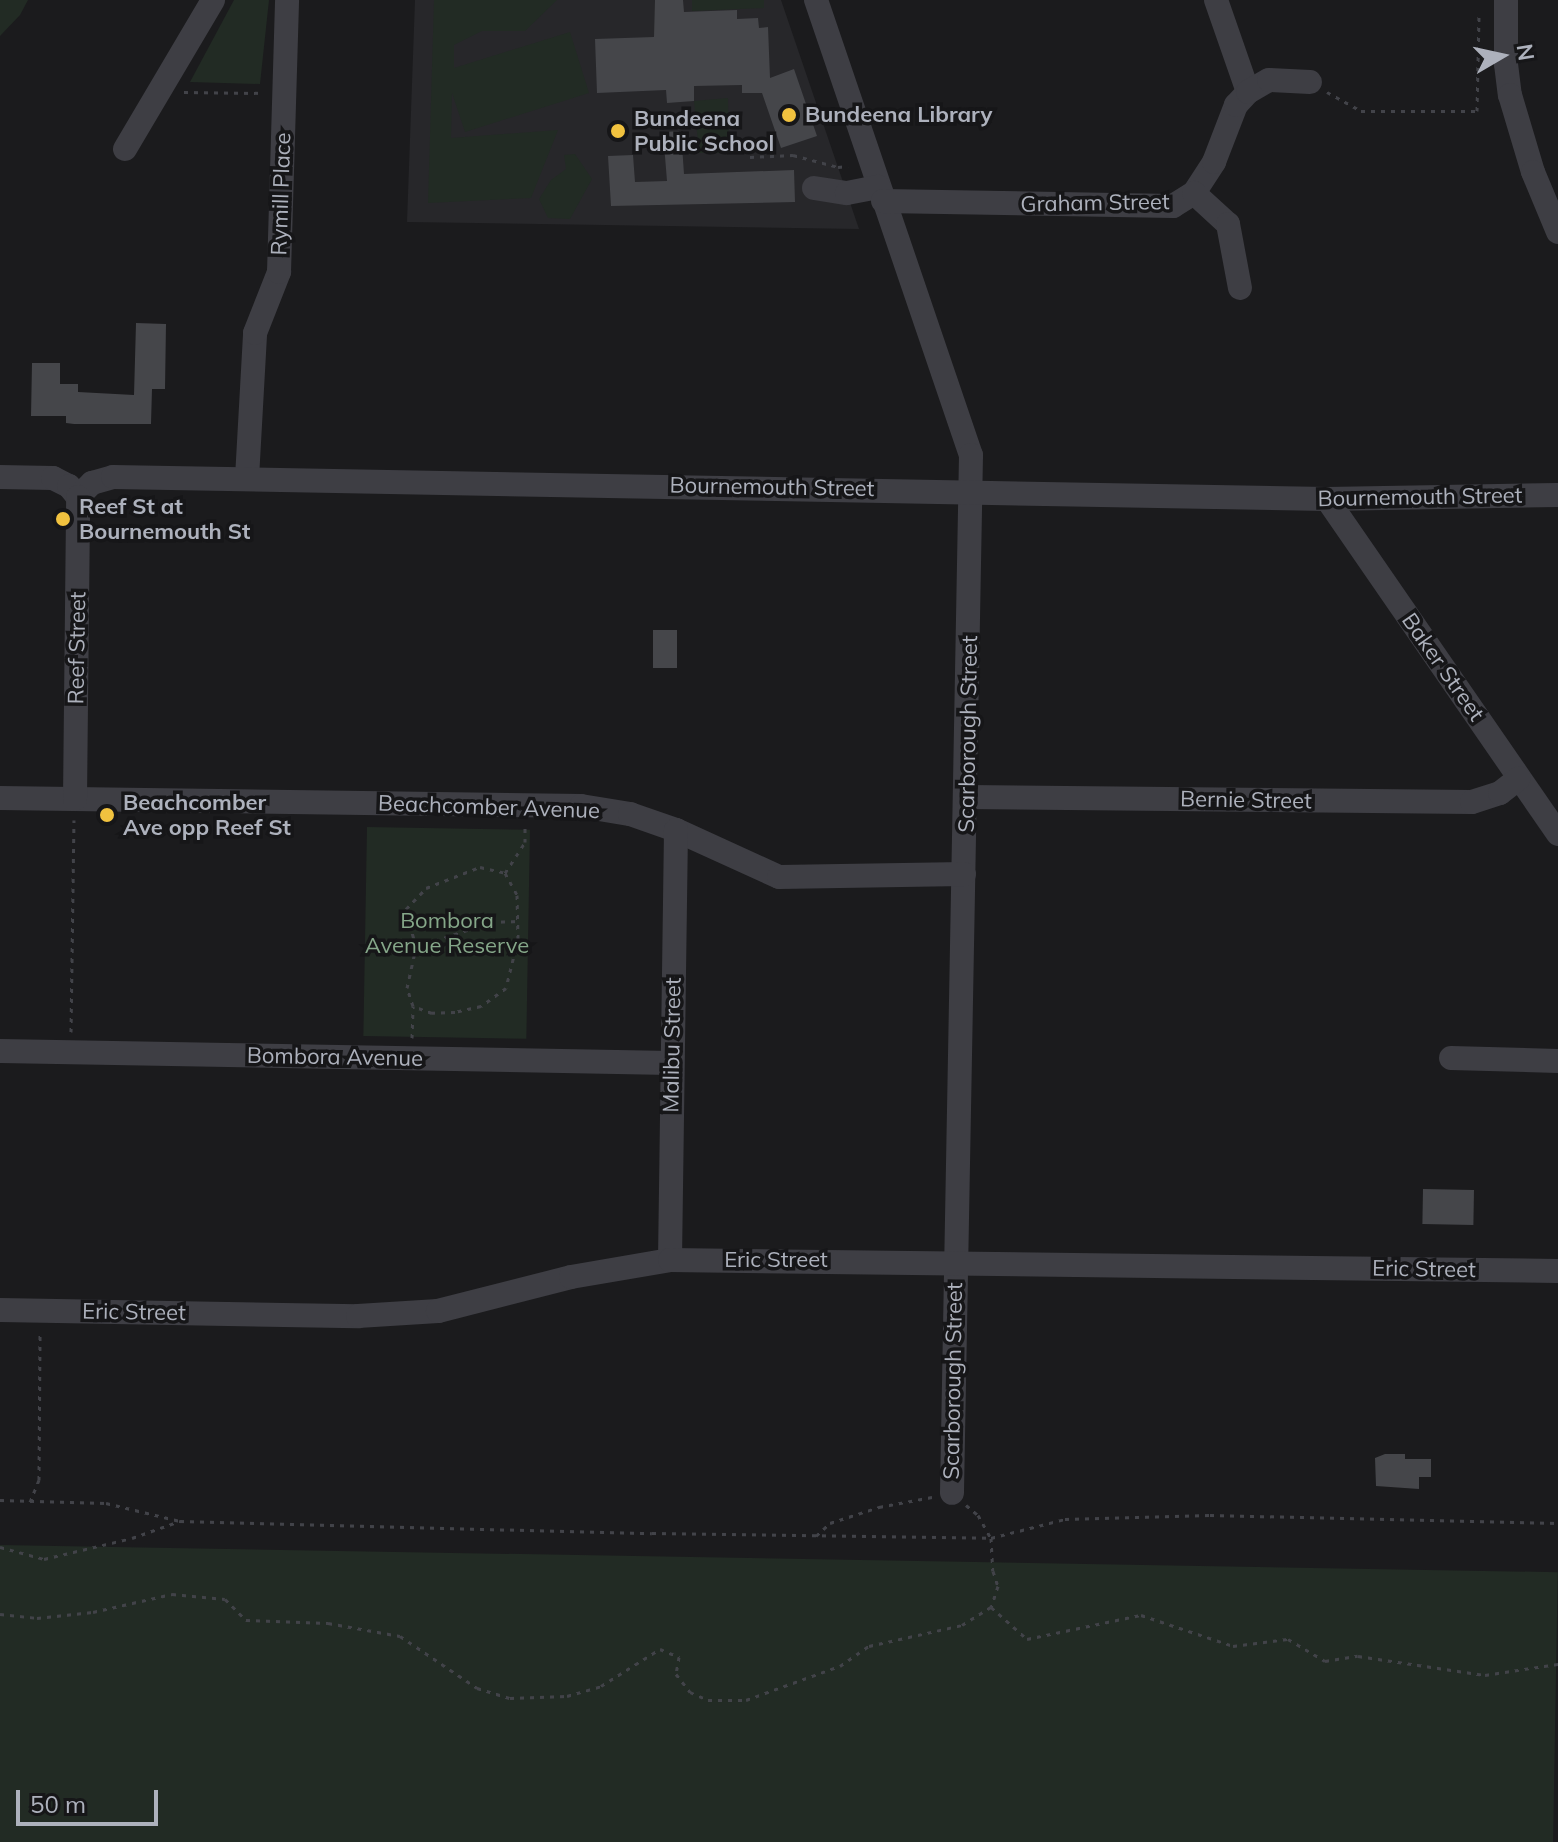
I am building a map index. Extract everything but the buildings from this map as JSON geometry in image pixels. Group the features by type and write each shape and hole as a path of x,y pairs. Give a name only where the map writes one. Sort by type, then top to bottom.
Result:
{"street":[{"path":"125,149 213,0"},
{"name":"Rymill Place","path":"247,478 255,333 279,272 287,0"},
{"name":"Scarborough Street","path":"816,0 971,455 952,1493"},
{"path":"1216,0 1248,92"},
{"path":"1506,0 1506,64 1510,95 1533,172 1558,232"},
{"path":"1194,193 1214,162 1236,105 1248,92 1269,80 1310,82"},
{"name":"Graham Street","path":"814,188 847,193 1173,206 1194,193 1228,224 1240,288"},
{"path":"0,477 53,478 69,486 78,497"},
{"name":"Bournemouth Street","path":"78,497 92,483 113,477 1327,499 1558,495"},
{"name":"Reef Street","path":"75,799 78,497"},
{"name":"Baker Street","path":"1327,499 1558,834"},
{"name":"Bernie Street","path":"967,797 1472,802 1500,793 1519,778"},
{"name":"Beachcomber Avenue","path":"0,798 581,806 630,814 676,830 779,877 964,874"},
{"name":"Malibu Street","path":"670,1260 676,830"},
{"name":"Bombora Avenue","path":"0,1051 671,1063"},
{"path":"1451,1058 1558,1061"},
{"name":"Eric Street","path":"0,1310 358,1316 438,1311 571,1277 670,1260 1558,1271"}],"path":[{"path":"1310,82 1361,111 1477,111 1479,14"},
{"path":"159,92 284,93"},
{"path":"750,157 793,155 838,167 856,165"},
{"path":"71,1052 75,799"},
{"path":"505,873 525,842 525,804"},
{"path":"411,1059 413,1006 407,988 416,947 406,909 414,897 455,874 480,867 505,873 517,895 518,921 515,964 506,988 481,1006 455,1012 432,1013 413,1006"},
{"path":"416,947 491,922 518,921"},
{"path":"30,1502 39,1480 40,1311"},
{"path":"0,1614 37,1618 93,1612 172,1594 225,1599 246,1620 328,1623 400,1636 477,1688 510,1698 567,1696 601,1686 660,1649 679,1657 676,1674 690,1692 708,1700 746,1700 840,1666 869,1646 962,1625 991,1607 998,1586 993,1571 991,1538 978,1515 952,1493 879,1507 830,1523 816,1536"},
{"path":"0,1500 106,1503 180,1521 816,1536 991,1538 1065,1519 1210,1515 1558,1523"},
{"path":"0,1547 44,1559 132,1538 180,1521"},
{"path":"991,1607 1027,1639 1141,1615 1233,1646 1288,1639 1325,1661 1358,1656 1485,1675 1558,1664"}],"shaded area":[{"name":"Bundeena Public School","path":"415,0 781,0 859,229 407,222"}],"green space":[{"path":"0,0 28,0 20,15 0,36"},
{"path":"234,0 269,0 260,84 190,82"},
{"path":"434,0 557,0 525,31 482,31 454,45 454,68 570,32 589,93 465,132 452,93 451,138 558,130 531,198 428,203"},
{"path":"692,0 764,0 764,8 692,11"},
{"path":"728,98 729,153 699,153 694,101"},
{"path":"575,154 592,179 570,219 548,218 539,199 551,180 566,169 564,155"},
{"name":"Bombora Avenue Reserve","path":"367,827 530,830 526,1039 363,1036"},
{"path":"0,1545 1558,1572 1553,1842 0,1842"}],"place":[{"name":"Bundeena Library","path":"789,115"},
{"name":"Bundeena Public School","path":"618,131"},
{"name":"Reef St at Bournemouth St","path":"63,519"},
{"name":"Beachcomber Ave opp Reef St","path":"107,815"}]}
